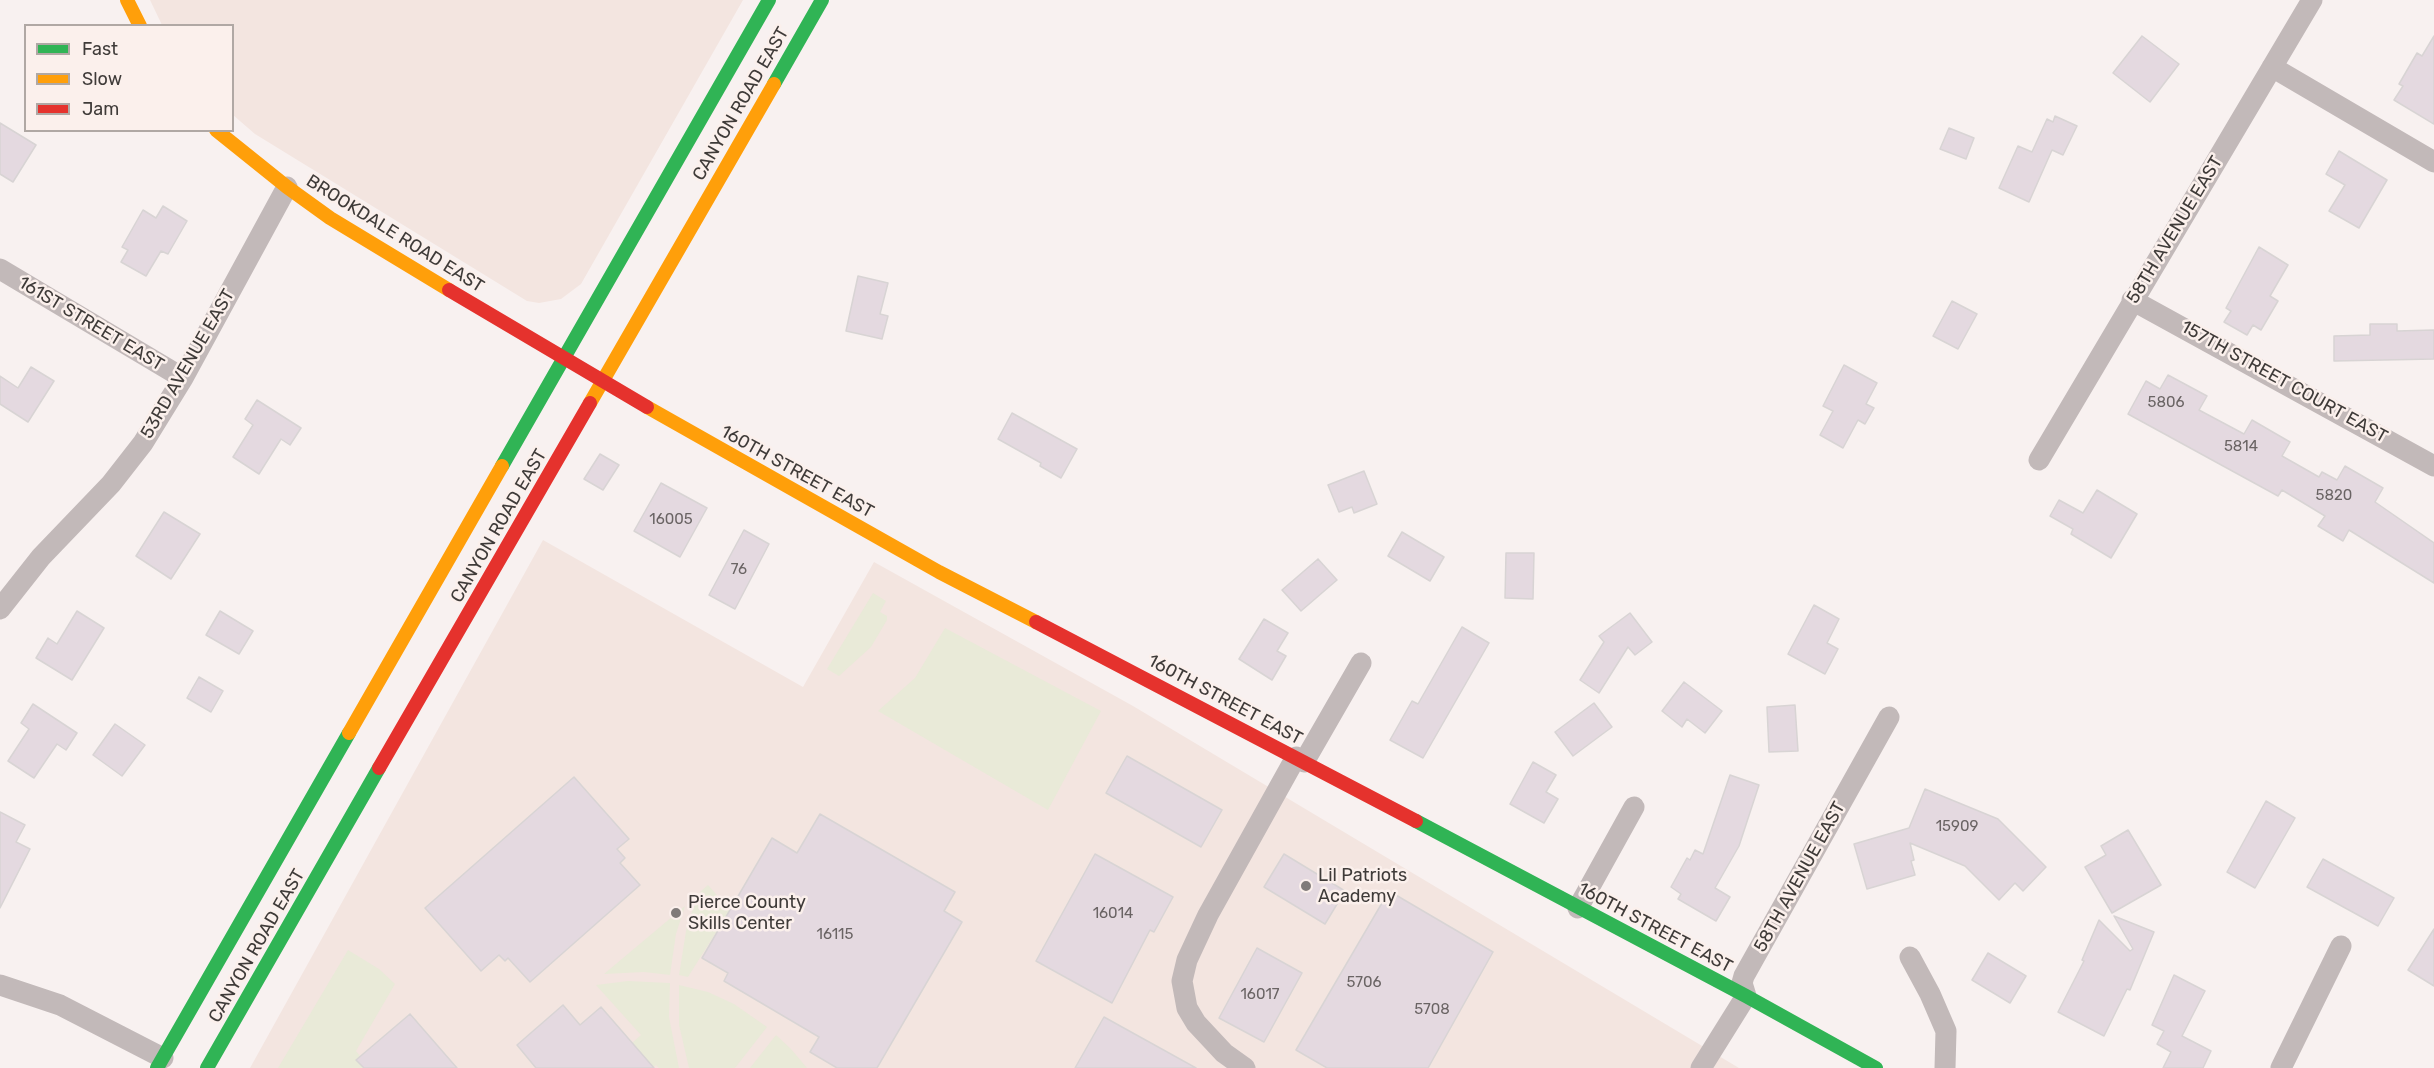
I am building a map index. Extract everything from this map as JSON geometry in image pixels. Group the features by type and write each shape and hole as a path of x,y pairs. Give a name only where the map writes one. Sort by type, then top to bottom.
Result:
{"main road":[{"path":"127,0 139,24"},
{"name":"CANYON ROAD EAST","path":"160,1063 769,0"},
{"name":"CANYON ROAD EAST","path":"207,1068 822,0"},
{"name":"BROOKDALE ROAD EAST","path":"218,132 287,188 330,218 562,358"},
{"name":"160TH STREET EAST","path":"562,358 939,572 1300,759 1746,996 1876,1068"}],"street":[{"name":"58TH AVENUE EAST","path":"2039,460 2312,0"},
{"path":"2272,67 2434,162"},
{"name":"53RD AVENUE EAST","path":"0,609 42,557 111,484 143,443 183,378 287,188"},
{"name":"161ST STREET EAST","path":"0,269 183,378"},
{"name":"157TH STREET COURT EAST","path":"2132,300 2434,466"},
{"path":"1245,1068 1224,1053 1196,1023 1187,1008 1182,981 1187,960 1208,915 1300,759 1361,663"},
{"name":"58TH AVENUE EAST","path":"1701,1068 1746,996 1742,983 1744,976 1889,717"},
{"path":"1578,908 1634,807"},
{"path":"2281,1068 2341,946"},
{"path":"1910,957 1946,1031 1945,1068"},
{"path":"0,985 60,1005 160,1063"}],"shaded area":[{"path":"150,0 743,0 581,284 561,299 539,303 527,301 255,134 234,116 234,24 162,24"},
{"name":"Pierce County Skills Center","path":"543,540 803,687 874,562 1133,706 1739,1068 250,1068"}],"green space":[{"path":"873,593 886,601 880,612 887,616 887,620 871,647 839,676 827,669"},
{"path":"945,628 1101,711 1048,810 878,711 915,678"},
{"path":"708,885 730,910 688,977 679,975 687,925 699,893"},
{"path":"685,906 676,934 670,975 644,972 604,974"},
{"path":"348,950 379,969 395,984 356,1051 360,1056 356,1060 364,1068 278,1068"},
{"path":"628,981 670,983 669,1017 679,1068 659,1068 656,1065 654,1067 632,1043 641,1035 596,985"},
{"path":"679,985 708,992 734,1004 767,1027 735,1068 689,1068 679,1025"},
{"path":"776,1035 791,1049 807,1068 750,1068"}],"building":[{"path":"2142,36 2179,64 2150,102 2113,73"},
{"path":"2434,36 2434,124 2394,100 2403,86 2399,84 2417,53 2422,56"},
{"path":"2055,116 2077,126 2063,155 2052,150 2029,202 1999,188 2018,146 2032,152 2047,119 2053,122"},
{"path":"0,123 36,145 13,182 0,174"},
{"path":"1949,128 1974,138 1966,159 1940,149"},
{"path":"2339,151 2387,180 2359,228 2329,211 2345,185 2326,174"},
{"path":"163,206 187,221 168,254 161,251 146,276 121,262 128,250 122,247 143,210 156,218"},
{"path":"2259,247 2288,265 2270,296 2278,301 2261,330 2253,325 2247,335 2224,322 2231,311 2226,308"},
{"path":"858,276 888,283 880,314 888,316 882,339 846,331"},
{"path":"1952,301 1977,314 1958,349 1933,336"},
{"path":"2370,324 2397,324 2397,331 2434,330 2434,359 2334,361 2334,336 2370,335"},
{"path":"1844,365 1877,383 1866,404 1874,408 1865,424 1858,420 1843,448 1820,435 1833,411 1823,406"},
{"path":"31,367 54,381 28,422 0,404 0,376 18,388"},
{"path":"2168,375 2207,396 2199,410 2244,434 2252,420 2290,442 2282,456 2319,477 2322,472 2337,480 2345,466 2383,488 2375,502 2434,543 2434,583 2349,530 2343,541 2318,526 2325,516 2282,490 2278,496 2128,414 2146,381 2160,389"},
{"path":"257,400 301,428 290,445 281,439 259,474 233,457 253,425 245,419"},
{"path":"1012,413 1077,449 1061,478 1040,466 1041,463 998,439"},
{"path":"600,454 619,465 603,490 584,479"},
{"path":"1364,471 1377,504 1354,513 1352,507 1339,512 1328,485"},
{"path":"661,483 707,508 680,557 634,531"},
{"path":"2097,490 2137,514 2111,558 2071,534 2073,529 2050,516 2059,500 2083,513"},
{"path":"164,512 200,534 171,579 136,556"},
{"path":"744,530 769,544 735,609 709,595"},
{"path":"1402,532 1444,557 1430,581 1388,556"},
{"path":"1506,553 1534,553 1533,599 1505,598"},
{"path":"1318,559 1337,580 1301,611 1282,590"},
{"path":"1814,605 1839,619 1827,643 1838,649 1825,674 1788,654"},
{"path":"77,611 104,628 72,680 36,658 48,638 57,644"},
{"path":"220,611 253,631 239,654 206,635"},
{"path":"1630,613 1652,642 1635,655 1628,647 1599,693 1580,680 1604,642 1599,636"},
{"path":"1264,619 1288,633 1277,651 1286,656 1272,680 1239,659"},
{"path":"1462,627 1489,643 1423,758 1390,740 1412,701 1418,704"},
{"path":"199,677 223,691 211,712 187,698"},
{"path":"1684,682 1722,711 1705,733 1687,719 1682,727 1662,711"},
{"path":"1594,703 1612,727 1573,756 1555,732"},
{"path":"33,704 77,733 66,750 57,744 34,778 8,761 29,729 21,723"},
{"path":"1795,705 1798,751 1769,752 1767,707"},
{"path":"115,724 145,745 122,776 93,755"},
{"path":"1127,756 1222,810 1201,847 1106,793"},
{"path":"1533,762 1556,775 1546,792 1558,799 1544,823 1510,804"},
{"path":"1730,775 1759,785 1739,846 1715,888 1730,897 1716,921 1678,899 1681,894 1671,887 1687,858 1690,860 1695,850 1703,854"},
{"path":"574,777 629,839 617,849 625,858 620,863 640,885 530,982 508,958 505,961 499,955 481,971 425,908"},
{"path":"1925,789 1998,819 2046,867 2023,891 2015,883 1999,900 1965,866 1910,843 1915,875 1867,889 1854,844 1909,828"},
{"path":"2266,801 2295,818 2255,888 2227,872"},
{"path":"0,812 25,825 16,842 30,849 0,908"},
{"path":"820,814 955,892 944,911 962,922 877,1068 837,1068 810,1052 819,1037 724,981 728,973 702,958 772,838 797,853"},
{"path":"2128,830 2161,885 2112,913 2085,867 2106,855 2101,846"},
{"path":"1095,854 1173,897 1154,932 1150,930 1112,1003 1036,961"},
{"path":"1284,854 1345,891 1325,924 1264,887"},
{"path":"2323,859 2394,898 2378,926 2307,887"},
{"path":"1389,891 1493,952 1428,1068 1327,1068 1296,1050"},
{"path":"2114,916 2154,932 2130,990 2127,989 2104,1036 2058,1012 2084,961 2082,960 2099,920 2130,951 2133,949"},
{"path":"2434,929 2434,986 2408,970"},
{"path":"1257,948 1302,973 1264,1042 1219,1018"},
{"path":"1988,953 2026,976 2010,1003 1972,980"},
{"path":"2174,975 2205,991 2182,1036 2211,1051 2203,1068 2163,1068 2171,1052 2157,1044 2164,1031 2152,1025"},
{"path":"563,1005 580,1025 601,1007 654,1068 536,1068 517,1045"},
{"path":"410,1014 457,1068 364,1068 356,1060"},
{"path":"1104,1017 1196,1068 1075,1068"}],"traffic: fast":[{"path":"502,466 769,0"},
{"path":"774,84 822,0"},
{"path":"157,1068 349,733"},
{"path":"207,1068 379,768"},
{"path":"1416,821 1746,996 1876,1068"}],"traffic: slow":[{"path":"127,0 139,24"},
{"path":"590,403 774,84"},
{"path":"218,132 330,218 449,290"},
{"path":"647,407 939,572 1036,622"},
{"path":"349,733 502,466"}],"traffic: jam":[{"path":"449,290 647,407"},
{"path":"379,768 590,403"},
{"path":"1036,622 1416,821"}],"place":[{"name":"Lil Patriots Academy","path":"1306,886"},
{"name":"Pierce County Skills Center","path":"676,913"}]}
